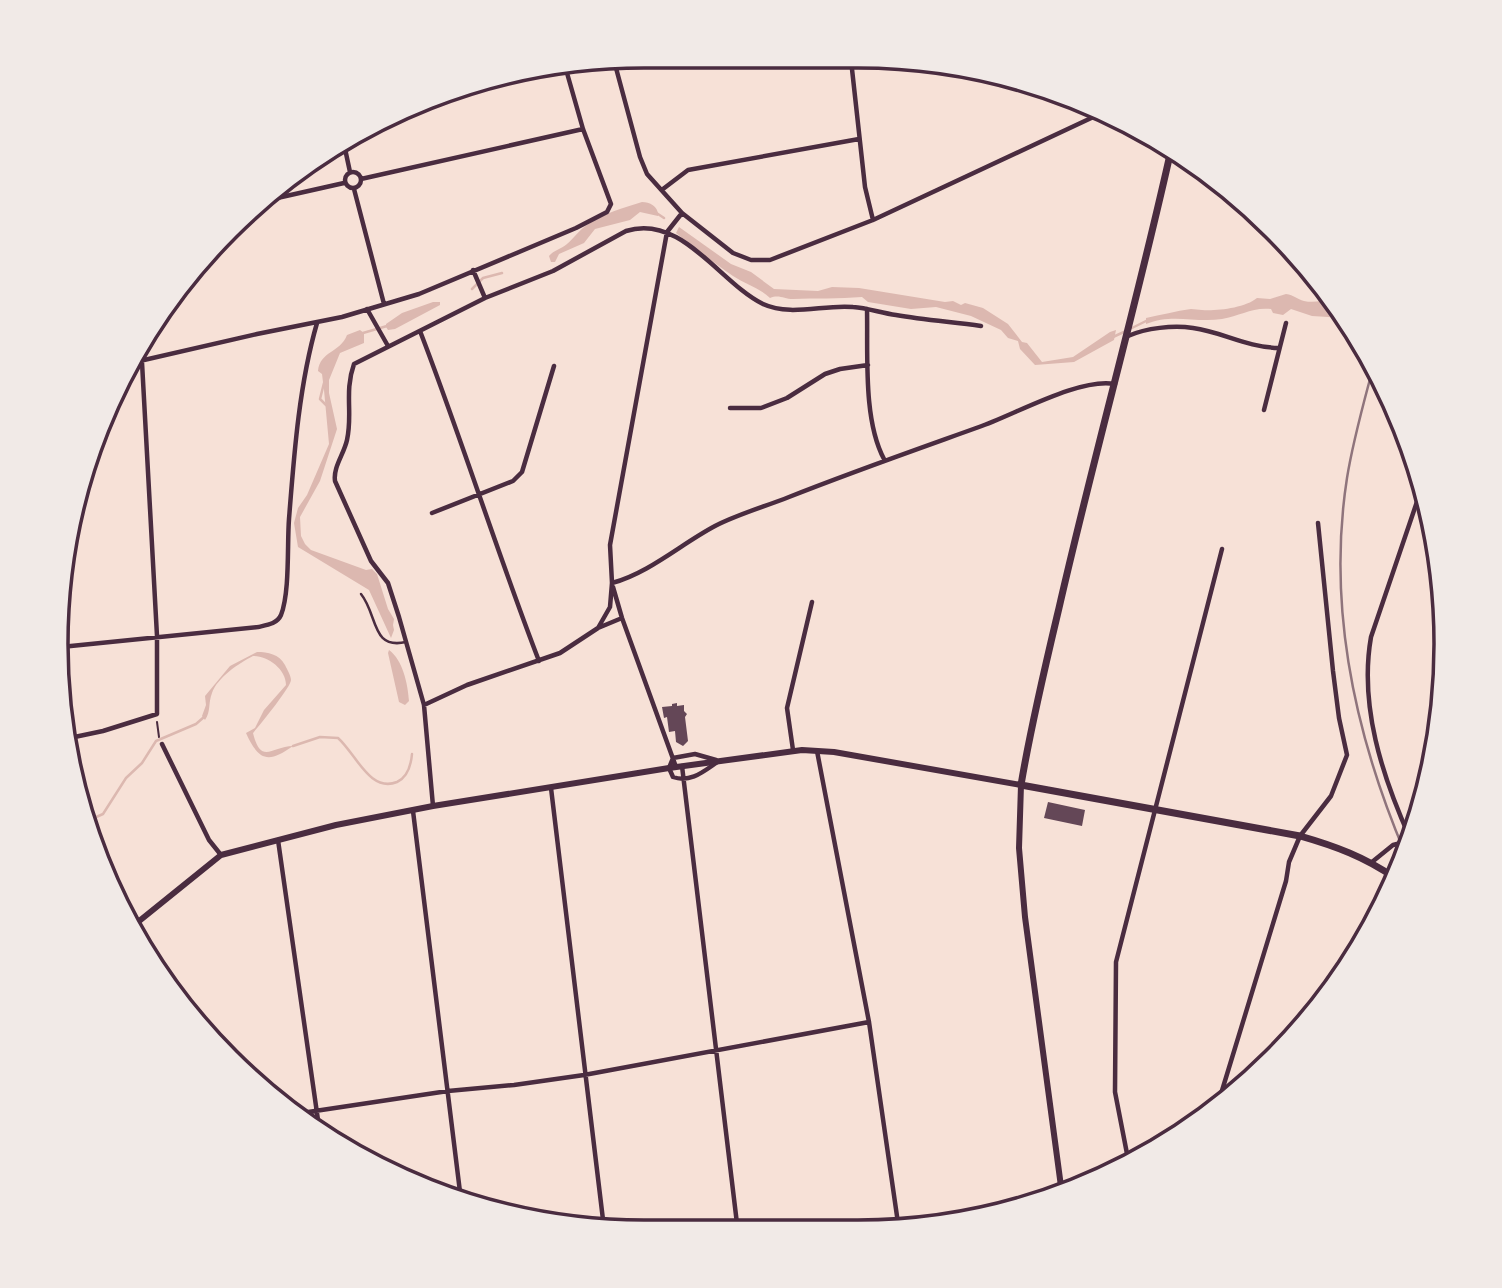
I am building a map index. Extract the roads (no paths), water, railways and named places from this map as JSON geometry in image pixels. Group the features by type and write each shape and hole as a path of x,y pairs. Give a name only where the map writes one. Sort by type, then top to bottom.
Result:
{"main road":[{"path":"1169,159 1128,336 1088,483 1030,733 1021,785 1300,836 1335,846 1372,862 1386,872"}],"street":[{"path":"851,68 867,197 873,220"},
{"path":"616,69 640,158 647,174 682,213 733,253 751,260 770,260 873,220 1091,118"},
{"path":"143,360 317,323 419,294 576,228 607,212 611,204 583,129 567,73"},
{"path":"354,189 362,179 583,129"},
{"path":"663,189 688,170 859,139"},
{"path":"344,183 350,172 346,151"},
{"path":"350,172 362,179"},
{"path":"281,197 344,183 354,189 384,304"},
{"path":"598,628 610,607 610,545 667,232 682,213"},
{"path":"433,806 424,705 406,642 388,583 371,561 335,481 334,473 347,439 348,382 354,364 485,298 553,271 638,227 667,232 700,254 760,302 776,309 836,305 981,326"},
{"path":"472,270 485,298"},
{"path":"367,309 388,346"},
{"path":"867,309 874,438 884,459"},
{"path":"68,646 258,627 273,623 281,614 307,358 317,323"},
{"path":"1264,410 1286,323"},
{"path":"1128,336 1138,331 1195,328 1237,342 1279,348"},
{"path":"420,331 539,661"},
{"path":"76,736 103,731 157,714 157,636 142,362"},
{"path":"730,408 761,408 787,398 825,374 868,365"},
{"path":"432,513 513,481 522,472 554,366"},
{"path":"612,583 714,527 884,459 978,428 1081,387 1105,382 1115,384"},
{"path":"1405,824 1378,752 1370,706 1367,659 1371,637 1416,504"},
{"path":"1222,1090 1286,881 1289,862 1300,836 1331,796 1347,755 1332,671 1318,523"},
{"path":"1127,1153 1115,1092 1116,961 1222,550"},
{"path":"612,583 676,767 684,779 737,1220"},
{"path":"793,750 788,708 812,602"},
{"path":"424,705 467,685 539,661 581,642 598,628 622,618"},
{"path":"162,744 209,840 221,855"},
{"path":"139,921 221,855 278,839 433,806 721,760 793,750 817,750 1021,785 1019,848 1025,917 1060,1183"},
{"path":"817,750 869,1022 897,1219"},
{"path":"673,758 695,754 721,760"},
{"path":"676,767 673,777 684,779 703,772 721,760"},
{"path":"551,788 603,1219"},
{"path":"413,811 460,1189"},
{"path":"278,839 318,1119"},
{"path":"1372,862 1398,843"},
{"path":"309,1112 584,1074 869,1022"}],"lane":[{"path":"361,594 369,604 375,624 385,642 395,645 406,642"}],"waterway":[{"path":"655,212 664,218"},
{"path":"472,289 483,278 502,273"},
{"path":"1132,328 1148,320"},
{"path":"363,333 387,326"},
{"path":"1113,337 1126,331"},
{"path":"324,383 320,399 326,405"},
{"path":"95,817 103,814 126,778 142,763 156,741 196,724 204,717"},
{"path":"293,746 320,737 338,738 371,777 387,784 404,777 412,754"}],"railway":[{"path":"1370,381 1347,478 1342,526 1343,622 1359,716 1372,763 1399,839"}]}
